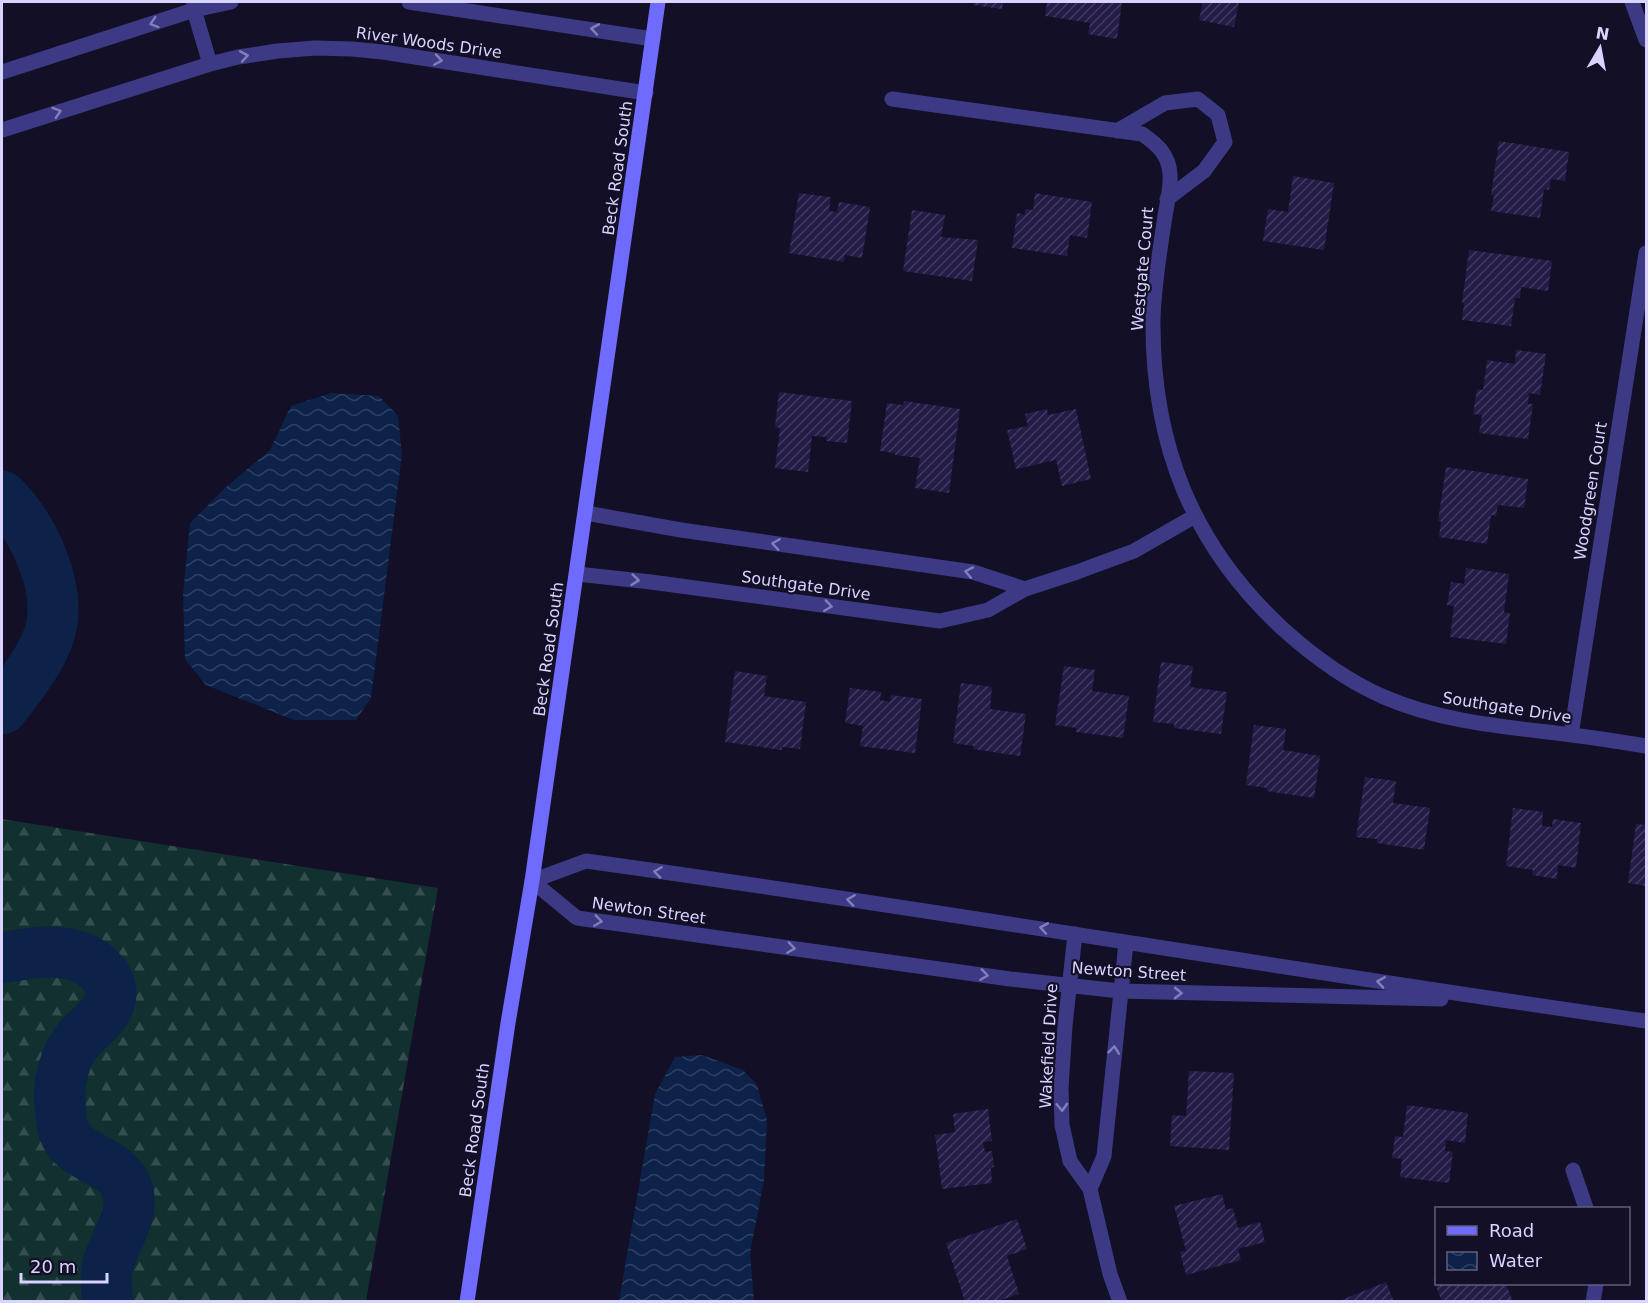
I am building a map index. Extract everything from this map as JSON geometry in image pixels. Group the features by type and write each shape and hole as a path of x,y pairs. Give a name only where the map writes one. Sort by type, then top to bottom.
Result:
{"main road":[{"name":"Beck Road South","path":"467,1302 508,1023 532,881 658,2"}],"street":[{"path":"2,72 194,6 231,2"},
{"path":"409,2 653,39"},
{"path":"1632,2 1647,40"},
{"path":"194,6 210,64"},
{"name":"River Woods Drive","path":"2,130 210,64 238,57 315,48 383,52 646,93"},
{"name":"Westgate Court","path":"892,99 1142,134 1164,152 1171,175 1156,277 1153,354 1157,392 1171,456 1195,516"},
{"name":"Westgate Court","path":"1117,130 1165,103 1198,99 1218,116 1225,142 1204,171 1167,199"},
{"name":"Woodgreen Court","path":"1571,735 1647,253"},
{"path":"586,513 670,529 974,572 1025,589"},
{"name":"Southgate Drive","path":"577,574 940,621 988,610 1025,589 1134,551 1195,516 1220,559 1257,605 1301,645 1346,676 1384,696 1436,715 1467,722 1647,746"},
{"name":"Newton Street","path":"532,881 586,861 1647,1021"},
{"name":"Newton Street","path":"532,881 577,918 1069,986 1120,991 1502,1000"},
{"name":"Wakefield Drive","path":"1075,934 1061,1088 1062,1125 1070,1161 1090,1189 1110,1274 1120,1302"},
{"path":"1090,1189 1104,1156 1126,943"},
{"path":"1573,1170 1585,1207"},
{"path":"1593,1302 1596,1285"}],"green space":[{"path":"2,819 438,888 366,1301 2,1301"}],"water":[{"path":"331,393 379,396 398,416 402,454 371,698 356,720 294,720 206,685 185,659 183,594 190,523 226,487 270,450 291,406"},
{"path":"702,1055 743,1070 757,1085 767,1120 764,1180 750,1253 754,1301 619,1301 655,1094 675,1057"}],"building":[{"path":"974,2 1003,2 1002,9 973,5"},
{"path":"1047,2 1122,2 1117,39 1088,34 1090,23 1045,16"},
{"path":"1203,2 1239,2 1234,27 1199,20"},
{"path":"1499,141 1569,152 1565,181 1551,179 1549,190 1544,189 1540,218 1491,211 1494,195 1491,195"},
{"path":"1293,176 1334,183 1324,250 1263,241 1268,209 1288,212"},
{"path":"799,193 831,197 829,211 837,212 839,202 870,207 862,258 845,255 844,262 789,253"},
{"path":"1035,193 1092,202 1087,238 1070,235 1067,256 1012,248 1017,213 1025,215 1025,209 1033,210"},
{"path":"912,210 945,215 941,237 978,240 972,281 903,271"},
{"path":"1469,250 1552,261 1548,291 1521,287 1520,298 1515,298 1511,326 1462,320"},
{"path":"1516,350 1546,354 1540,395 1529,393 1528,404 1533,404 1528,439 1479,433 1482,415 1473,414 1477,389 1483,390 1487,360 1515,364"},
{"path":"779,392 852,401 847,443 826,441 827,437 812,436 808,472 775,468 780,428 775,427"},
{"path":"904,401 960,409 949,493 915,488 920,458 880,451 887,403 903,405"},
{"path":"1047,409 1048,415 1076,409 1091,479 1062,486 1056,460 1016,469 1007,430 1028,426 1025,414"},
{"path":"1446,467 1528,479 1524,508 1498,505 1496,516 1491,515 1487,544 1439,537 1441,521 1438,521"},
{"path":"1466,568 1509,574 1504,612 1510,613 1506,644 1450,637 1454,606 1447,605 1451,582 1464,584"},
{"path":"1161,662 1193,666 1190,687 1227,692 1221,734 1174,728 1174,724 1153,722"},
{"path":"1064,666 1095,670 1092,691 1129,696 1123,738 1076,732 1076,728 1055,725"},
{"path":"735,671 767,676 764,696 806,702 800,749 782,747 782,750 725,742"},
{"path":"961,683 992,687 990,709 1026,714 1020,756 973,749 974,746 953,743"},
{"path":"850,688 881,692 880,700 890,702 891,695 922,699 915,753 860,746 863,726 845,723"},
{"path":"1254,725 1286,729 1283,750 1320,756 1314,798 1267,791 1267,788 1246,785"},
{"path":"1365,777 1396,781 1393,803 1430,808 1424,850 1377,843 1377,839 1356,837"},
{"path":"1513,808 1543,812 1542,826 1552,827 1553,819 1581,823 1576,868 1558,865 1557,879 1532,875 1533,870 1506,866"},
{"path":"1636,824 1646,825 1646,886 1628,883"},
{"path":"1189,1071 1234,1073 1229,1150 1170,1146 1172,1115 1186,1116"},
{"path":"1407,1105 1468,1113 1465,1143 1446,1140 1445,1151 1453,1152 1449,1183 1400,1177 1402,1159 1392,1158 1395,1136 1403,1137"},
{"path":"988,1109 992,1141 983,1142 985,1152 992,1151 994,1167 991,1168 992,1183 942,1189 935,1135 955,1132 953,1114"},
{"path":"1222,1194 1226,1210 1233,1208 1238,1228 1260,1222 1265,1242 1238,1249 1241,1260 1186,1275 1180,1252 1186,1251 1174,1206"},
{"path":"1017,1219 1027,1249 1007,1256 1019,1294 995,1302 965,1302 946,1243"},
{"path":"1386,1282 1394,1302 1339,1302 1339,1301"},
{"path":"1436,1285 1506,1285 1513,1302 1442,1302"}],"waterway":[{"path":"2,496 25,524 43,560 49,579 53,618 41,654 2,709"},
{"path":"2,958 40,952 67,953 91,962 106,977 109,984 111,996 108,1006 74,1045 66,1060 61,1077 60,1095 62,1123 70,1142 85,1154 111,1168 124,1182 128,1191 129,1209 108,1266 106,1281 108,1302"}]}
